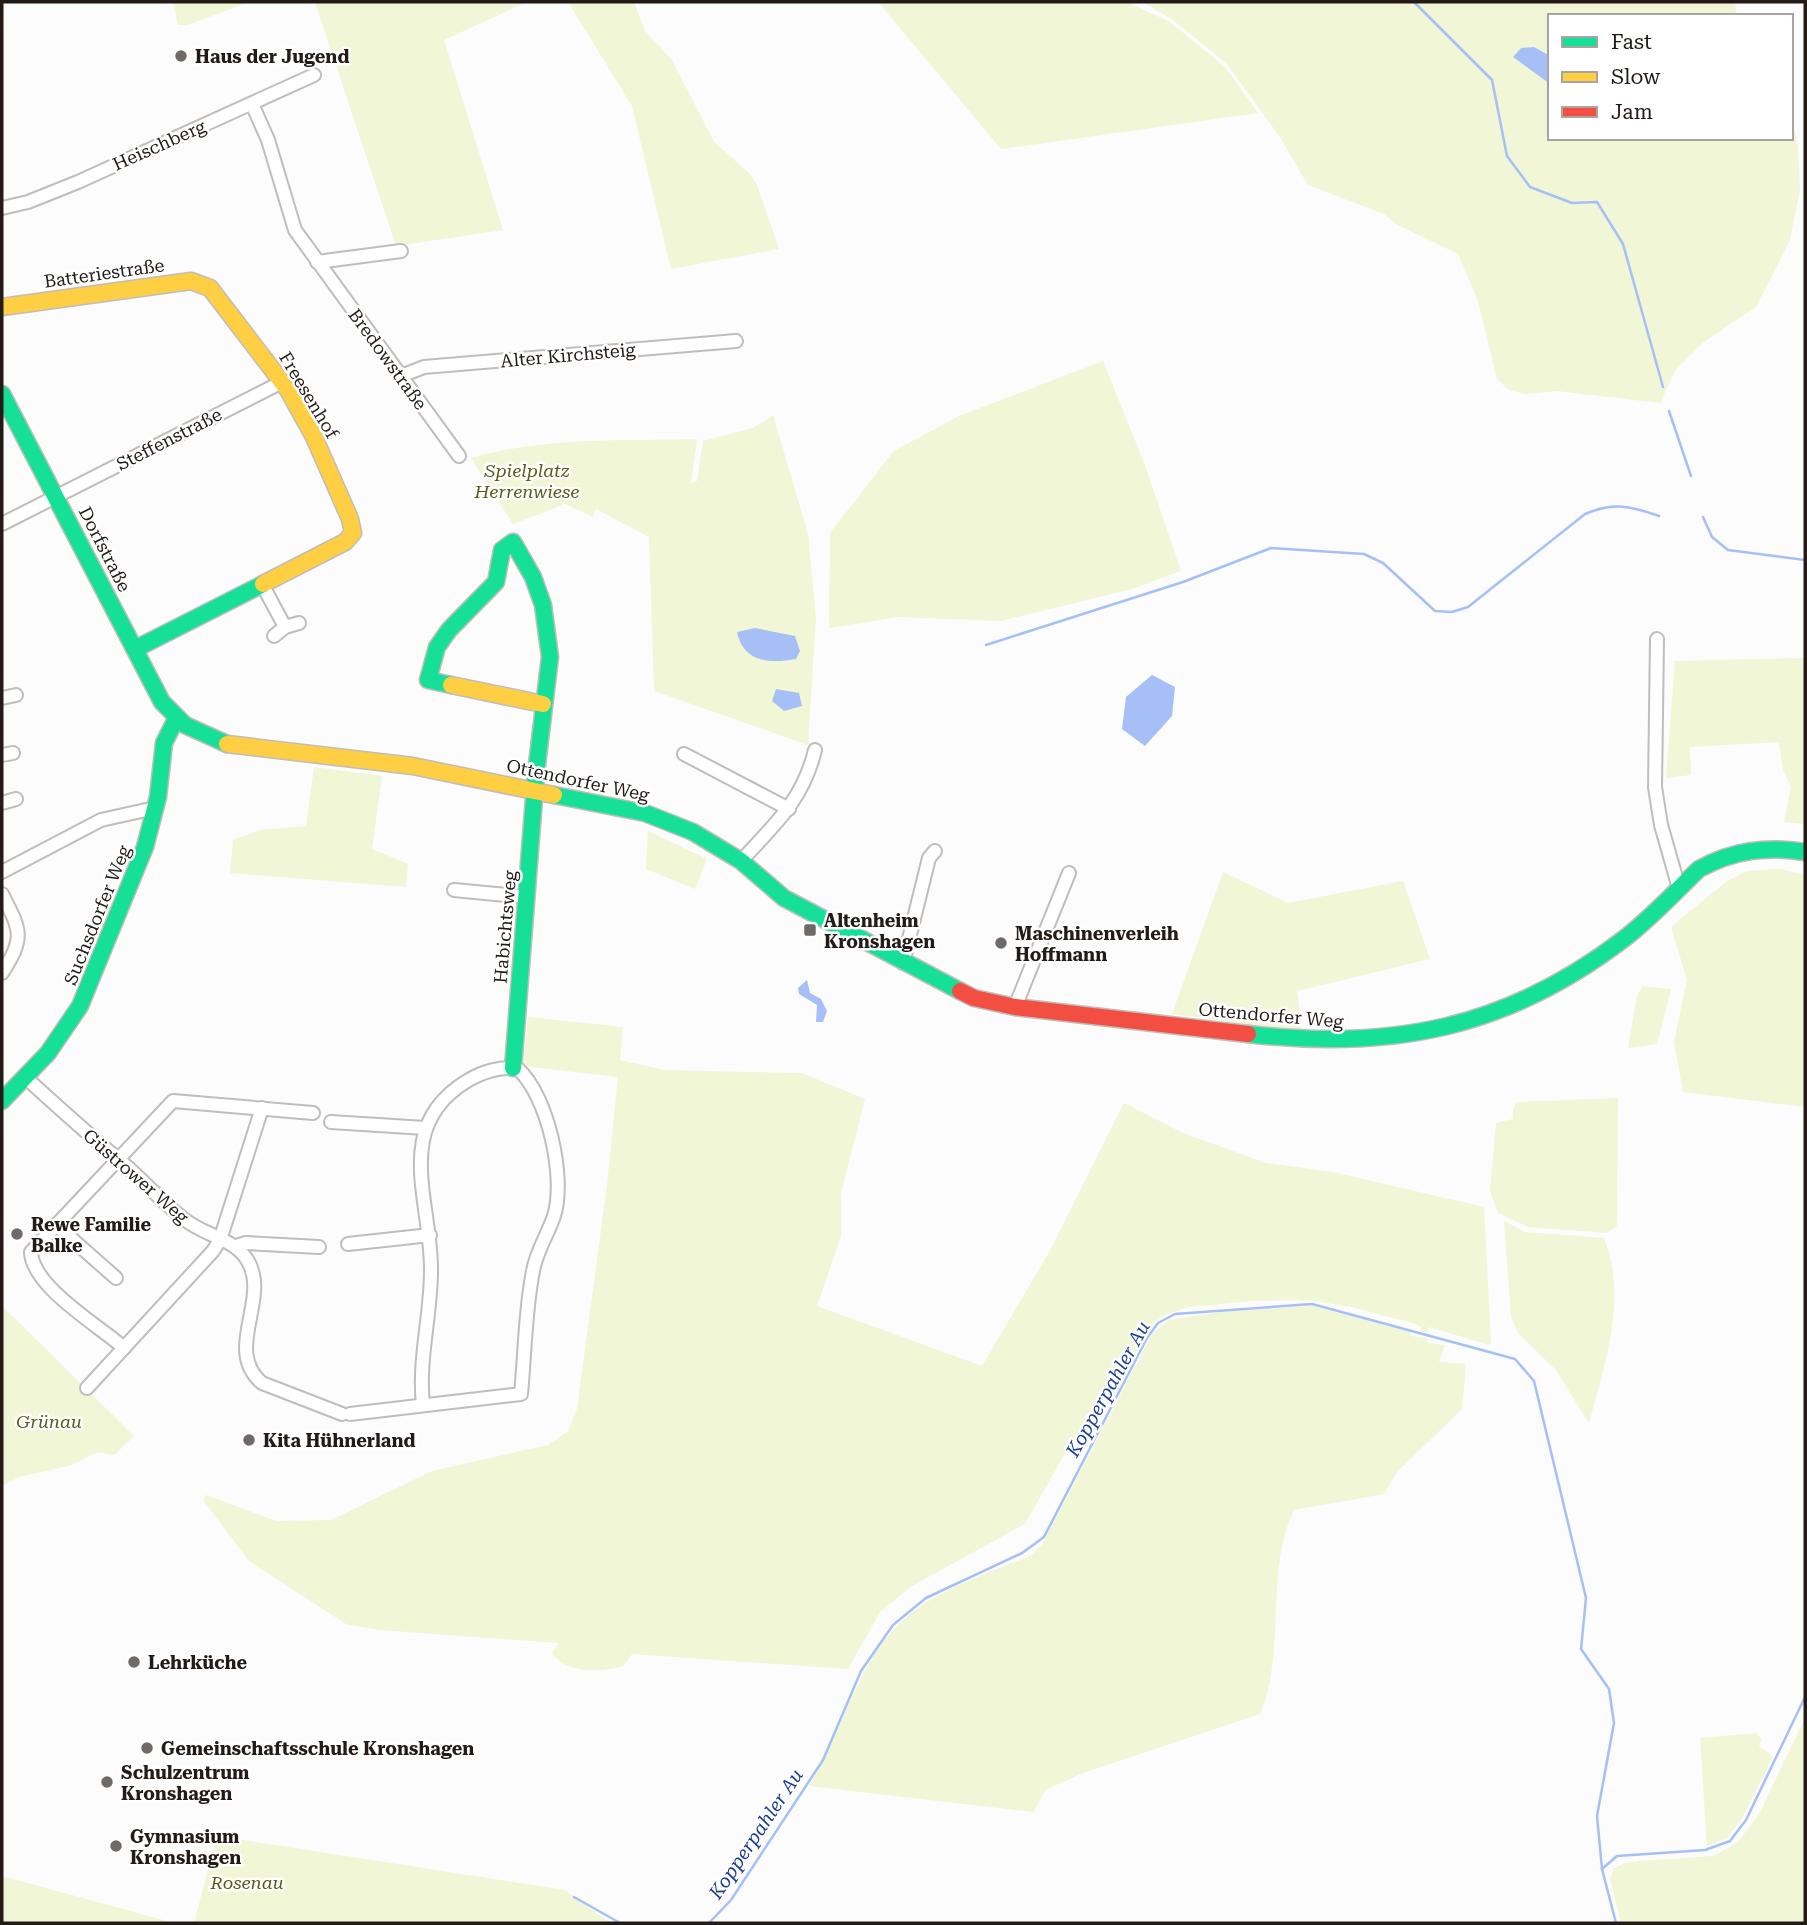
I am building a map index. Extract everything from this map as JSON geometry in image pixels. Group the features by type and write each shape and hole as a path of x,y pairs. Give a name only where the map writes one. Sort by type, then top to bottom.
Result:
{"main road":[{"name":"Batteriestraße","path":"2,307 191,281 210,288"},
{"name":"Freesenhof","path":"210,288 282,382 314,438 351,519 353,533 345,542 262,584"},
{"name":"Dorfstraße","path":"2,394 162,702 176,719"},
{"name":"Habichtsweg","path":"513,1068 535,790 550,657 547,629 533,578 513,542 502,550 496,582 437,647 428,680 543,704"},
{"path":"135,649 262,584"},
{"name":"Ottendorfer Weg","path":"176,719 202,735 228,744 413,766 645,813 693,832 741,861 785,898 974,998 1015,1007 1324,1041 1416,1035 1489,1015 1560,982 1627,937 1713,860 1747,848 1770,846 1805,852"},
{"name":"Suchsdorfer Weg","path":"2,1101 66,1030 80,1006 137,869 155,808 164,743 176,719"}],"street":[{"name":"Heischberg","path":"2,208 47,196 314,75"},
{"name":"Bredowstraße","path":"252,104 268,140 287,212 295,230 459,456"},
{"path":"317,262 401,251"},
{"name":"Alter Kirchsteig","path":"401,376 424,367 736,341"},
{"name":"Steffenstraße","path":"2,524 282,382"},
{"path":"262,584 285,627"},
{"path":"274,636 285,627 299,624"},
{"path":"1657,639 1656,787 1661,825 1679,888"},
{"path":"2,698 16,695"},
{"path":"741,861 789,809 808,778 815,750"},
{"path":"684,754 789,809"},
{"path":"2,803 16,799"},
{"path":"2,872 101,820 155,808"},
{"path":"903,962 929,858 935,850"},
{"path":"1015,1007 1069,873"},
{"path":"454,890 527,897"},
{"path":"2,894 15,920 19,944 2,973"},
{"path":"319,1247 246,1242 236,1246 252,1271 254,1292 245,1346 249,1370 262,1384 346,1414 521,1394 533,1269 555,1213 556,1161 543,1111 522,1073 513,1068 484,1073 460,1085 439,1105 425,1128 419,1174 430,1236 430,1297 420,1380 423,1405"},
{"name":"Güstrower Weg","path":"25,1077 183,1219 236,1246"},
{"path":"124,1348 82,1318 56,1293 31,1261 31,1252 173,1101 313,1113"},
{"path":"87,1388 220,1240 262,1108"},
{"path":"331,1122 425,1128"},
{"path":"55,1225 116,1278"},
{"path":"348,1244 430,1236"}],"green space":[{"path":"173,2 250,2 187,25 178,25"},
{"path":"315,2 527,2 444,40 503,230 396,246"},
{"path":"568,2 634,2 645,31 672,60 714,142 750,174 757,185 779,249 671,269 632,106"},
{"path":"878,2 1127,2 1170,22 1225,67 1258,113 1001,149"},
{"path":"1143,2 1735,2 1737,14 1548,14 1548,140 1793,140 1793,123 1798,147 1800,189 1790,240 1756,307 1701,344 1676,369 1660,403 1557,391 1525,394 1509,390 1497,379 1478,301 1458,254 1396,224 1384,214 1308,185 1280,137 1226,63 1173,20"},
{"path":"1103,361 1145,465 1181,571 1132,589 1001,621 898,617 829,628 830,533 894,451 959,416"},
{"name":"Spielplatz Herrenwiese","path":"773,415 808,534 816,618 808,745 654,691 649,537 596,509 593,517 565,504 513,524 471,458 526,446 555,443 697,439 691,483 697,481 703,441 753,428"},
{"path":"1805,658 1805,824 1784,822 1791,787 1783,770 1779,742 1690,747 1691,775 1666,778 1675,661"},
{"path":"314,767 382,776 372,849 408,864 406,887 230,873 233,840 260,830 306,826"},
{"path":"648,831 707,859 695,889 646,869"},
{"path":"1780,869 1805,875 1805,1107 1683,1092 1674,1042 1687,980 1671,927 1727,881 1747,871"},
{"path":"1223,872 1288,903 1403,881 1430,959 1297,991 1302,1032 1172,1014"},
{"path":"1642,986 1671,989 1657,1044 1628,1048 1637,996"},
{"path":"528,1017 623,1027 620,1060 664,1070 802,1073 865,1099 841,1193 841,1236 817,1306 982,1366 1051,1249 1124,1103 1183,1133 1266,1163 1333,1172 1484,1207 1491,1342 1489,1345 1429,1327 1426,1333 1420,1331 1421,1327 1416,1324 1351,1307 1309,1300 1252,1301 1189,1307 1167,1314 1153,1323 1142,1339 1116,1394 1063,1457 1025,1524 910,1587 880,1612 848,1669 632,1654 623,1666 585,1670 558,1660 552,1653 559,1643 379,1630 346,1624 249,1561 203,1500 206,1495 276,1521 331,1520 432,1471 548,1445 568,1431 577,1409 607,1185 618,1077 523,1066"},
{"path":"1618,1098 1617,1226 1607,1233 1528,1227 1498,1213 1490,1191 1496,1123 1513,1119 1513,1109 1517,1102"},
{"path":"1504,1221 1525,1232 1604,1238 1611,1261 1614,1307 1612,1331 1589,1423 1555,1369 1518,1333 1511,1317"},
{"name":"Grünau","path":"2,1306 134,1436 114,1455 98,1452 72,1465 19,1477 2,1486"},
{"path":"1313,1306 1410,1332 1411,1336 1426,1338 1428,1343 1445,1345 1439,1362 1466,1364 1462,1409 1397,1472 1384,1494 1294,1510 1280,1559 1272,1664 1268,1690 1260,1714 1083,1773 1045,1790 1034,1812 809,1786 870,1662 897,1626 942,1593 1030,1556 1042,1545 1152,1334 1169,1320 1227,1311"},
{"path":"1805,1718 1805,1923 1621,1923 1610,1880 1613,1869 1627,1862 1713,1856 1738,1842 1759,1814"},
{"path":"1756,1733 1762,1739 1759,1746 1773,1757 1742,1819 1727,1838 1707,1846 1700,1738"},
{"name":"Rosenau","path":"217,1836 565,1890 610,1923 194,1923"},
{"name":"Rosenau","path":"2,1876 174,1923 2,1923"}],"water":[{"path":"1534,47 1548,55 1548,83 1513,57 1521,48"},
{"path":"755,628 795,636 800,651 796,659 767,661 751,655 740,642 737,632"},
{"path":"1152,675 1175,687 1172,716 1145,746 1122,729 1126,697"},
{"path":"776,689 799,693 802,706 784,711 772,701"},
{"path":"807,980 810,993 821,999 827,1011 823,1022 816,1022 817,1005 799,994 798,988"}],"waterway":[{"path":"1414,2 1492,80 1507,156 1530,187 1572,203 1597,202 1623,244 1663,387"},
{"path":"1669,411 1691,476"},
{"path":"986,645 1183,582 1271,548 1364,554 1383,563 1435,611 1452,612 1468,607 1585,514 1604,508 1622,507 1659,516"},
{"path":"1703,517 1712,537 1728,550 1805,560"},
{"name":"Kopperpahler Au","path":"709,1923 731,1900 823,1760 861,1671 893,1625 926,1598 1022,1553 1044,1537 1147,1338 1158,1323 1175,1314 1312,1304 1515,1359 1534,1381 1586,1598 1581,1649 1609,1689 1614,1723 1597,1816 1602,1869 1616,1923"},
{"path":"1602,1869 1617,1856 1705,1850 1730,1841 1746,1820 1805,1697"},
{"path":"574,1897 620,1923"}],"traffic: fast":[{"path":"2,394 162,702 185,725 227,744"},
{"path":"451,685 428,680 437,647 449,630 496,582 502,550 513,542 533,577 543,605 550,657 536,773 513,1068"},
{"path":"135,649 263,584"},
{"path":"2,1101 48,1053 80,1006 145,847 158,797 164,743 176,719"},
{"path":"554,795 645,813 693,832 741,861 784,898 960,991"},
{"path":"1248,1034 1351,1039 1400,1035 1447,1026 1492,1012 1537,993 1581,969 1635,930 1699,869 1725,857 1750,851 1777,849 1805,852"}],"traffic: slow":[{"path":"2,307 191,281 210,288 288,390 314,437 350,519 353,533 345,542 263,584"},
{"path":"451,685 543,704"},
{"path":"227,744 413,766 554,795"}],"traffic: jam":[{"path":"960,991 974,998 1015,1007 1248,1034"}],"place":[{"name":"Haus der Jugend","path":"181,56"},
{"name":"Altenheim Kronshagen","path":"810,930"},
{"name":"Maschinenverleih Hoffmann","path":"1001,943"},
{"name":"Rewe Familie Balke","path":"17,1234"},
{"name":"Kita Hühnerland","path":"249,1440"},
{"name":"Lehrküche","path":"134,1662"},
{"name":"Gemeinschaftsschule Kronshagen","path":"147,1748"},
{"name":"Schulzentrum Kronshagen","path":"107,1782"},
{"name":"Gymnasium Kronshagen","path":"116,1846"}]}
